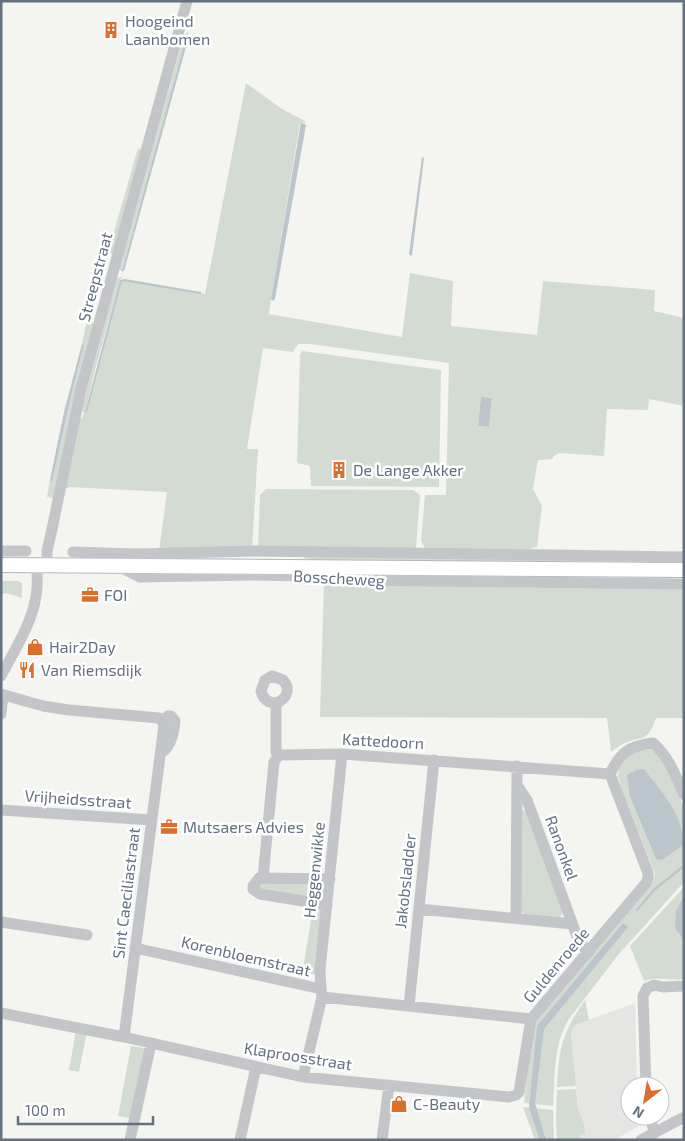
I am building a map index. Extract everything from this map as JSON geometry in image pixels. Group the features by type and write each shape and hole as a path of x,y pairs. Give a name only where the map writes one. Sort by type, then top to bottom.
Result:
{"main road":[{"name":"Bosscheweg","path":"1,565 116,566 256,558 564,569 684,570"}],"street":[{"name":"Streepstraat","path":"1,676 22,636 33,609 81,389 187,1"},
{"path":"1,551 26,551"},
{"name":"Bosscheweg","path":"73,552 256,558 684,556"},
{"name":"Bosscheweg","path":"116,566 140,576 279,575 356,580 684,584"},
{"path":"564,569 564,584"},
{"path":"1,714 2,695"},
{"name":"Sint Caeciliastraat","path":"2,695 69,710 158,718 162,720 164,725 124,1037"},
{"path":"263,878 274,762 279,755 276,752 276,703"},
{"path":"610,774 618,757 626,750 653,743 660,749 674,770 684,795"},
{"name":"Kattedoorn","path":"279,755 342,754 610,774"},
{"name":"Heggenwikke","path":"321,993 320,970 342,754"},
{"name":"Jakobsladder","path":"409,1006 434,760"},
{"name":"Ranonkel","path":"516,918 517,766"},
{"name":"Guldenroede","path":"321,993 409,1006 532,1019 646,883 648,878 610,774"},
{"name":"Ranonkel","path":"517,785 527,800 578,939 588,953"},
{"name":"Vrijheidsstraat","path":"1,810 152,820"},
{"path":"327,904 260,894 253,889 253,886 256,880 263,878 330,880"},
{"path":"419,909 572,924"},
{"path":"1,922 87,935"},
{"name":"Korenbloemstraat","path":"136,948 321,993 304,1077"},
{"path":"646,1076 643,996 647,988 654,984 663,987 684,986"},
{"name":"Klaproosstraat","path":"1,1013 151,1042 304,1077 509,1098 519,1092 532,1019"},
{"path":"130,1140 151,1042"},
{"path":"240,1140 256,1067"},
{"path":"382,1140 389,1085"},
{"path":"641,1140 684,1117"},
{"path":"652,1126 654,1132"}],"shaded area":[{"path":"189,32 122,270 124,273 119,269 184,35"},
{"path":"187,35 189,36 124,271 122,271"},
{"path":"246,83 282,109 305,121 305,123 300,123 269,314 402,337 410,273 453,281 451,326 537,335 543,281 655,290 654,311 684,318 684,406 649,399 648,410 607,409 604,456 560,453 552,459 538,460 533,489 542,506 537,547 528,549 599,550 258,548 260,495 266,489 413,490 420,496 416,548 425,548 421,541 425,495 446,495 449,363 310,344 298,344 293,352 263,348 247,449 258,449 252,549 159,551 167,492 64,488 79,419 82,418 84,412 81,411 116,278 123,277 120,280 85,412 87,412 122,280 205,294","holes":["481,397 492,398 489,427 478,426"]},
{"path":"301,122 306,125 275,299 273,301 271,299"},
{"path":"138,148 142,150 113,254 108,253"},
{"path":"422,157 424,158 411,256 409,254"},
{"path":"125,279 201,292 201,294 122,281 87,412 85,412 120,280"},
{"path":"87,320 94,324 71,410 53,498 47,497 84,345 82,344"},
{"path":"82,344 84,345 52,481 50,480 64,412"},
{"path":"302,351 441,370 439,487 311,486 310,466 297,463 300,355"},
{"path":"481,397 492,398 489,427 478,426"},
{"path":"304,554 561,560 561,564 322,562 304,558"},
{"path":"1,581 18,581 22,583 22,598 6,593 1,595"},
{"path":"324,583 684,588 684,718 656,718 648,734 623,744 611,752 607,718 320,717"},
{"path":"651,749 657,752 666,766 684,808 684,882 618,955 569,1019 557,1050 553,1106 524,1103 532,1029 536,1020 653,881 655,874 622,791 618,776 619,765 624,757"},
{"path":"644,769 676,814 682,834 683,845 662,860 656,859 630,796 627,775 636,770"},
{"path":"526,811 564,910 559,919 525,915 521,912 520,812"},
{"path":"257,883 323,883 322,900 260,891"},
{"path":"684,887 684,979 653,979 644,981 630,946"},
{"path":"684,896 684,940 675,928 676,911"},
{"path":"313,908 323,909 317,974 302,974"},
{"path":"623,923 628,927 544,1029 535,1103 546,1140 540,1140 529,1108 537,1026"},
{"path":"585,1000 589,1020 575,1025 571,1034 576,1086 557,1087 563,1041 571,1022"},
{"path":"635,1003 637,1076 620,1076 620,1126 640,1126 614,1140 580,1140 585,1127 578,1108 571,1034 575,1025"},
{"path":"76,1030 87,1032 79,1072 69,1070"},
{"path":"131,1046 144,1048 130,1118 118,1116"},
{"path":"576,1089 578,1108 585,1127 585,1134 580,1136 580,1140 557,1140 557,1090"},
{"path":"523,1107 553,1110 554,1140 535,1140"}],"waterway":[{"path":"637,910 655,889 684,866"}],"place":[{"name":"Hoogeind Laanbomen","path":"111,30"},
{"name":"De Lange Akker","path":"339,470"},
{"name":"FOI","path":"90,595"},
{"name":"Hair2Day","path":"35,647"},
{"name":"Van Riemsdijk","path":"27,670"},
{"name":"Mutsaers Advies","path":"169,827"},
{"name":"C-Beauty","path":"399,1104"}]}
